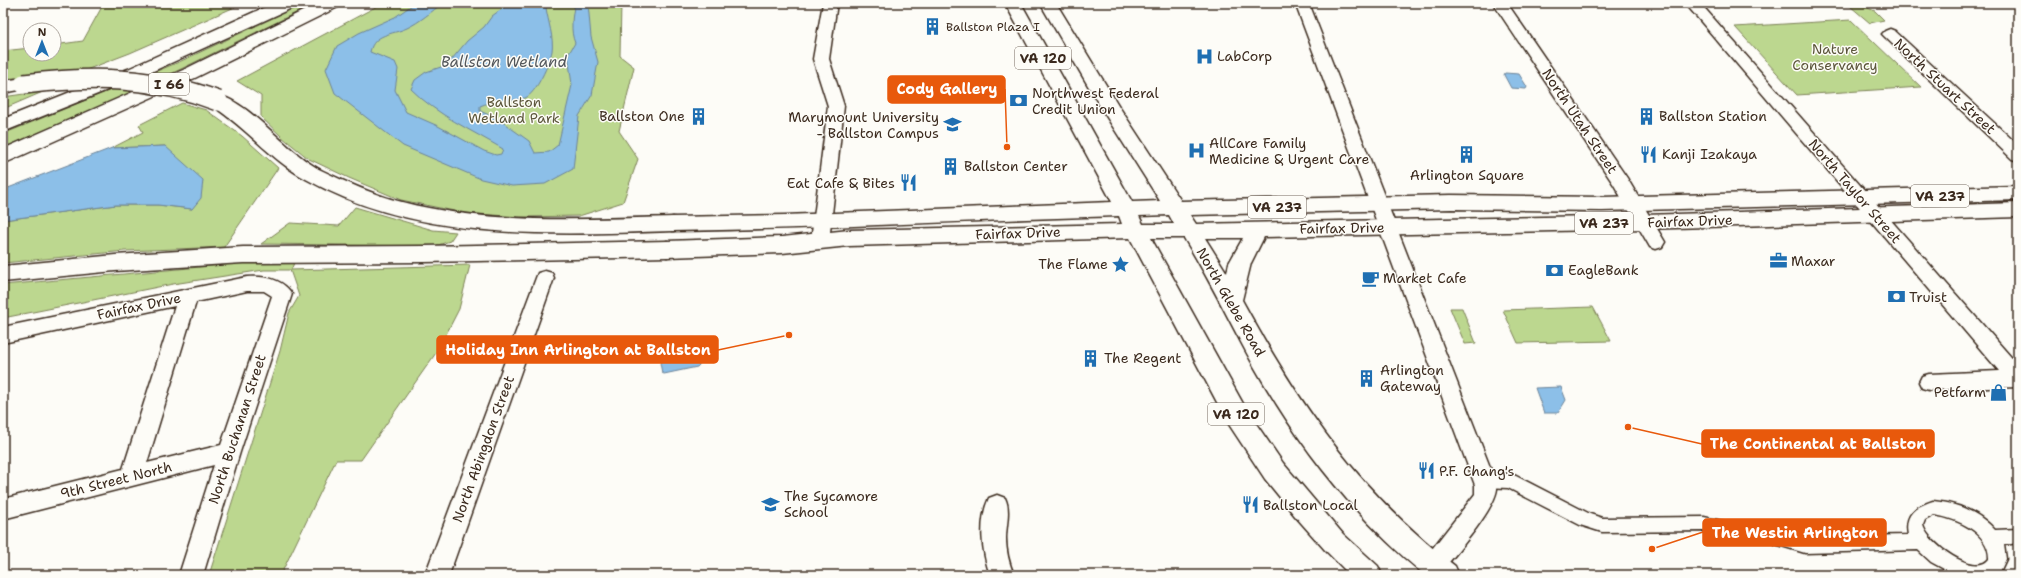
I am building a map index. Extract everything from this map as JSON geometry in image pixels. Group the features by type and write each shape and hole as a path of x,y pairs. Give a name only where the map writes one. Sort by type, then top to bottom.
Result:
{"main road":[{"name":"I 66","path":"3,126 134,73 288,3"},
{"name":"I 66","path":"3,158 196,72 332,3"},
{"name":"VA 120","path":"1013,3 1215,376 1256,445 1304,508 1334,542 1368,575"},
{"name":"North Glebe Road","path":"1048,3 1109,105 1189,231 1230,299 1265,362 1322,451 1367,504 1407,544 1439,570"},
{"name":"Fairfax Drive","path":"3,87 74,79 131,80 174,86 218,101 242,116 276,148 312,174 352,193 406,210 452,219 524,227 823,220 1000,212 1175,208 1472,202 1633,203 2018,193"},
{"name":"Fairfax Drive","path":"3,274 115,263 243,255 433,254 667,249 782,245 849,238 1137,231 1644,222 2018,210"},
{"path":"1230,299 1240,263 1258,230"}],"street":[{"path":"820,241 836,106 821,59 830,3"},
{"path":"1302,3 1484,480 1486,496 1439,570"},
{"name":"North Utah Street","path":"1500,3 1633,203 1656,242"},
{"name":"North Taylor Street","path":"1692,3 2018,379"},
{"name":"North Stuart Street","path":"1890,34 2018,155"},
{"name":"North Abingdon Street","path":"437,575 545,278"},
{"name":"Fairfax Drive","path":"3,335 247,284 264,283 274,286"},
{"name":"North Buchanan Street","path":"191,575 229,452 282,294 274,286"},
{"path":"132,476 188,296"},
{"path":"1929,382 2018,379"},
{"name":"9th Street North","path":"3,508 229,452"},
{"path":"1484,480 1510,481 1586,520 1602,525 1704,524 1735,531 1748,530"},
{"path":"997,505 994,539 995,558 1002,575"},
{"path":"1933,508 1956,512 1970,519 1991,538 1998,549 1999,560 1994,568 1980,574 1964,571 1951,567 1939,560 1921,542 1916,532 1914,523 1917,516 1923,511 1933,508"},
{"path":"1991,538 2018,536"},
{"path":"1781,539 1805,545 1921,542"}],"green space":[{"path":"104,3 244,3 130,53 78,73 3,79 3,51 22,49 22,62 62,62 62,44 83,41"},
{"path":"305,3 316,3 136,91 3,148 3,134 179,62"},
{"name":"Ballston Wetland Park","path":"383,3 621,3 620,56 634,67 619,131 638,159 623,202 579,216 521,217 464,213 401,200 309,159 282,137 261,117 261,96 237,81"},
{"path":"1858,4 1875,11 1884,20 1870,23 1850,6"},
{"name":"Nature Conservancy","path":"1851,20 1921,87 1797,95 1735,27"},
{"path":"45,91 3,109 3,97"},
{"path":"182,103 206,110 242,136 278,168 224,247 125,251 3,263 3,220 116,205 158,205 192,209 165,146 112,148 143,132 139,125"},
{"path":"355,207 433,230 456,232 450,241 435,246 261,244 290,223 339,226"},
{"path":"244,263 294,263 291,270 470,265 459,309 438,350 361,460 336,460 282,572 271,575 209,575 280,351 289,313 299,296 290,270 264,270 173,284 3,318 3,285"},
{"path":"1593,307 1611,341 1518,343 1503,310"},
{"path":"1450,308 1462,308 1476,343 1465,344"}],"water":[{"name":"Ballston Wetland","path":"415,3 443,3 412,26 384,36 375,41 370,52 395,62 398,69 395,90 406,112 438,126 484,151 496,155 501,154 503,149 432,107 411,89 415,80 426,72 447,65 467,41 484,27 492,16 510,3 549,3 546,8 552,35 552,51 545,70 534,91 525,98 484,104 480,106 480,111 498,119 529,141 535,153 549,152 558,145 572,85 568,55 575,43 572,34 572,23 575,3 588,3 591,37 598,62 592,95 579,116 573,169 545,184 512,186 481,179 403,146 335,93 326,69 337,46 359,33 395,17"},
{"path":"1505,73 1519,74 1527,87 1526,89 1511,88 1504,75"},
{"path":"165,146 203,180 201,198 192,209 158,205 116,205 3,220 3,190 112,148"},
{"path":"698,354 699,365 697,367 664,374 662,373 660,363 663,360"},
{"path":"1561,387 1566,400 1558,413 1544,413 1535,388"}],"place":[{"name":"Ballston Plaza I","path":"933,27"},
{"name":"LabCorp","path":"1204,56"},
{"name":"Northwest Federal Credit Union","path":"1019,101"},
{"name":"Ballston One","path":"698,116"},
{"name":"Ballston Station","path":"1646,116"},
{"name":"Marymount University - Ballston Campus","path":"952,125"},
{"name":"Cody Gallery","path":"1007,147"},
{"name":"AllCare Family Medicine & Urgent Care","path":"1196,151"},
{"name":"Kanji Izakaya","path":"1649,154"},
{"name":"Arlington Square","path":"1467,155"},
{"name":"Ballston Center","path":"951,166"},
{"name":"Eat Cafe & Bites","path":"908,183"},
{"name":"Maxar","path":"1778,261"},
{"name":"The Flame","path":"1121,264"},
{"name":"EagleBank","path":"1555,270"},
{"name":"Market Cafe","path":"1370,278"},
{"name":"Truist","path":"1896,297"},
{"name":"Holiday Inn Arlington at Ballston","path":"789,335"},
{"name":"The Regent","path":"1091,358"},
{"name":"Arlington Gateway","path":"1367,378"},
{"name":"Petfarm","path":"1999,392"},
{"name":"The Continental at Ballston","path":"1628,427"},
{"name":"P.F. Chang's","path":"1426,471"},
{"name":"The Sycamore School","path":"771,504"},
{"name":"Ballston Local","path":"1250,505"},
{"name":"The Westin Arlington","path":"1652,549"}]}
